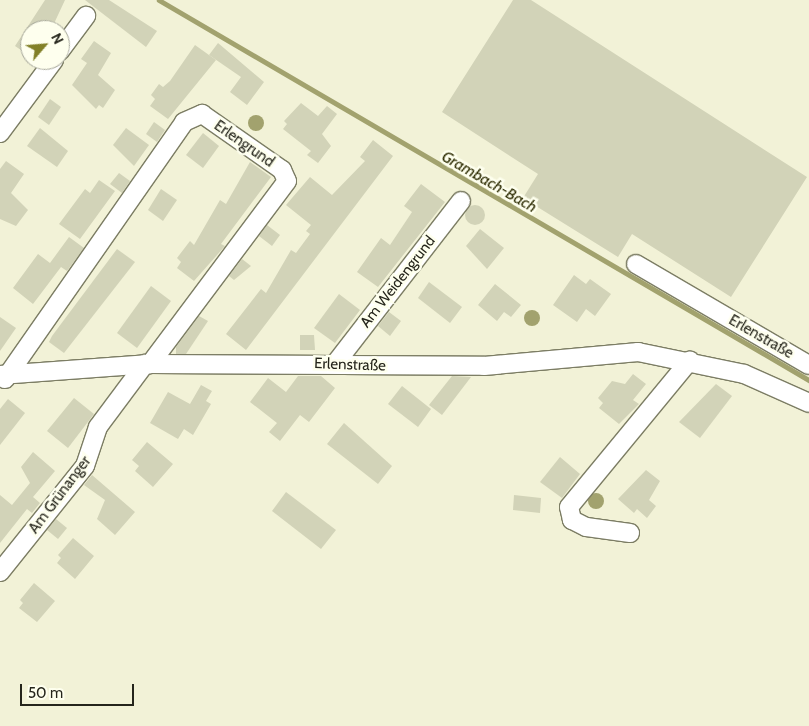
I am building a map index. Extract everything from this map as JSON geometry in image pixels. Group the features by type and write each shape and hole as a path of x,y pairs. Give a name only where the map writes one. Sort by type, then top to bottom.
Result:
{"street":[{"path":"70,38 86,16"},
{"path":"0,133 47,70"},
{"name":"Erlengrund","path":"3,378 184,122 202,114 282,170 287,181 147,364"},
{"name":"Am Weidengrund","path":"335,364 461,201"},
{"name":"Erlenstraße","path":"636,264 809,365"},
{"name":"Erlenstraße","path":"3,378 147,364 484,366 617,352 690,360 744,374 809,404"},
{"path":"630,533 586,527 572,520 570,507 690,360"},
{"name":"Am Grünanger","path":"0,572 85,466 98,427 147,364"}],"shaded area":[{"path":"256,115 262,117 264,123 262,129 256,131 250,129 248,123 250,117"},
{"path":"532,310 538,312 540,318 538,324 532,326 526,324 524,318 526,312"},
{"path":"593,493 599,493 604,498 602,507 593,509 588,504 588,498"}],"building":[{"path":"45,0 65,0 56,20 32,20"},
{"path":"85,0 109,0 157,31 146,47"},
{"path":"513,0 531,0 807,177 731,297 632,234 618,257 523,198 538,174 442,112"},
{"path":"20,38 20,49 15,46"},
{"path":"94,41 111,53 98,75 115,90 103,108 99,105 96,109 72,85 87,63 81,59"},
{"path":"218,43 264,82 247,105 230,92 241,77 209,55"},
{"path":"195,45 216,60 168,119 150,106 155,99 151,95 159,84 163,87 170,81"},
{"path":"50,99 61,107 49,125 38,117"},
{"path":"301,103 318,116 327,106 337,114 322,134 331,146 318,163 307,155 311,151 283,129 287,124 284,121"},
{"path":"154,122 165,130 157,142 146,134"},
{"path":"40,128 68,151 57,167 27,146"},
{"path":"126,128 149,145 134,166 113,145"},
{"path":"203,133 219,146 203,168 186,155"},
{"path":"373,140 393,156 246,350 226,334 261,289 266,293 291,250 296,253 310,234 306,231 311,225 286,205 310,177 332,195 365,161 360,157"},
{"path":"6,161 24,174 11,193 28,210 16,226 0,219 0,169"},
{"path":"250,162 271,177 221,244 225,246 194,281 177,268 181,262 177,258 190,241 194,245 220,200 226,204"},
{"path":"119,173 130,181 122,193 110,184"},
{"path":"99,180 115,191 80,239 59,224 85,189 90,193"},
{"path":"421,184 445,202 378,287 357,272 381,238 390,245 412,212 404,206"},
{"path":"161,189 177,200 163,221 148,210"},
{"path":"475,205 482,208 485,215 482,222 475,225 468,222 465,215 468,208"},
{"path":"267,225 280,235 272,246 259,236"},
{"path":"480,229 504,248 487,269 466,246"},
{"path":"69,237 84,248 67,271 61,267 33,304 13,288 38,254 50,263"},
{"path":"117,249 135,262 64,353 49,342 52,336"},
{"path":"242,259 251,266 234,280 229,276"},
{"path":"574,275 586,284 590,279 611,294 595,316 586,309 577,322 553,305"},
{"path":"429,282 462,307 450,323 418,298"},
{"path":"495,284 521,305 511,317 504,312 497,321 478,305"},
{"path":"151,286 171,301 137,348 117,333"},
{"path":"339,294 360,310 335,343 314,328"},
{"path":"389,312 401,321 390,336 378,326"},
{"path":"199,316 208,321 186,354 176,354 176,347"},
{"path":"0,317 16,328 0,351"},
{"path":"300,335 314,335 315,350 300,350"},
{"path":"633,374 646,384 633,400 639,404 619,424 599,408 603,403 598,398 612,381 625,384"},
{"path":"298,376 321,376 335,388 309,422 300,415 280,441 269,432 277,423 250,402 268,378 286,392"},
{"path":"452,376 471,377 442,415 429,405"},
{"path":"716,384 732,396 700,438 679,422"},
{"path":"201,385 212,391 206,401 211,404 193,435 184,429 178,439 150,423 168,392 190,404"},
{"path":"402,386 431,409 418,427 388,404"},
{"path":"74,398 94,414 68,448 47,431"},
{"path":"8,399 25,413 0,445 0,409"},
{"path":"344,423 392,466 378,484 327,444"},
{"path":"147,442 173,464 153,487 135,471 139,466 132,460"},
{"path":"33,452 55,471 33,497 40,503 32,513 27,509 0,543 0,495 12,505 30,483 21,467"},
{"path":"560,457 580,474 562,498 540,482"},
{"path":"646,470 660,481 649,500 656,506 647,518 637,509 634,513 618,499"},
{"path":"92,475 135,512 115,535 97,519 105,500 84,485"},
{"path":"286,492 336,530 321,549 272,511"},
{"path":"514,495 541,498 540,513 513,510"},
{"path":"56,519 67,528 58,539 47,530"},
{"path":"73,538 94,556 75,579 57,563 61,558 58,555"},
{"path":"34,583 55,601 37,622 19,608 23,603 20,600"}],"waterway":[{"name":"Grambach-Bach","path":"159,0 809,380"}]}
